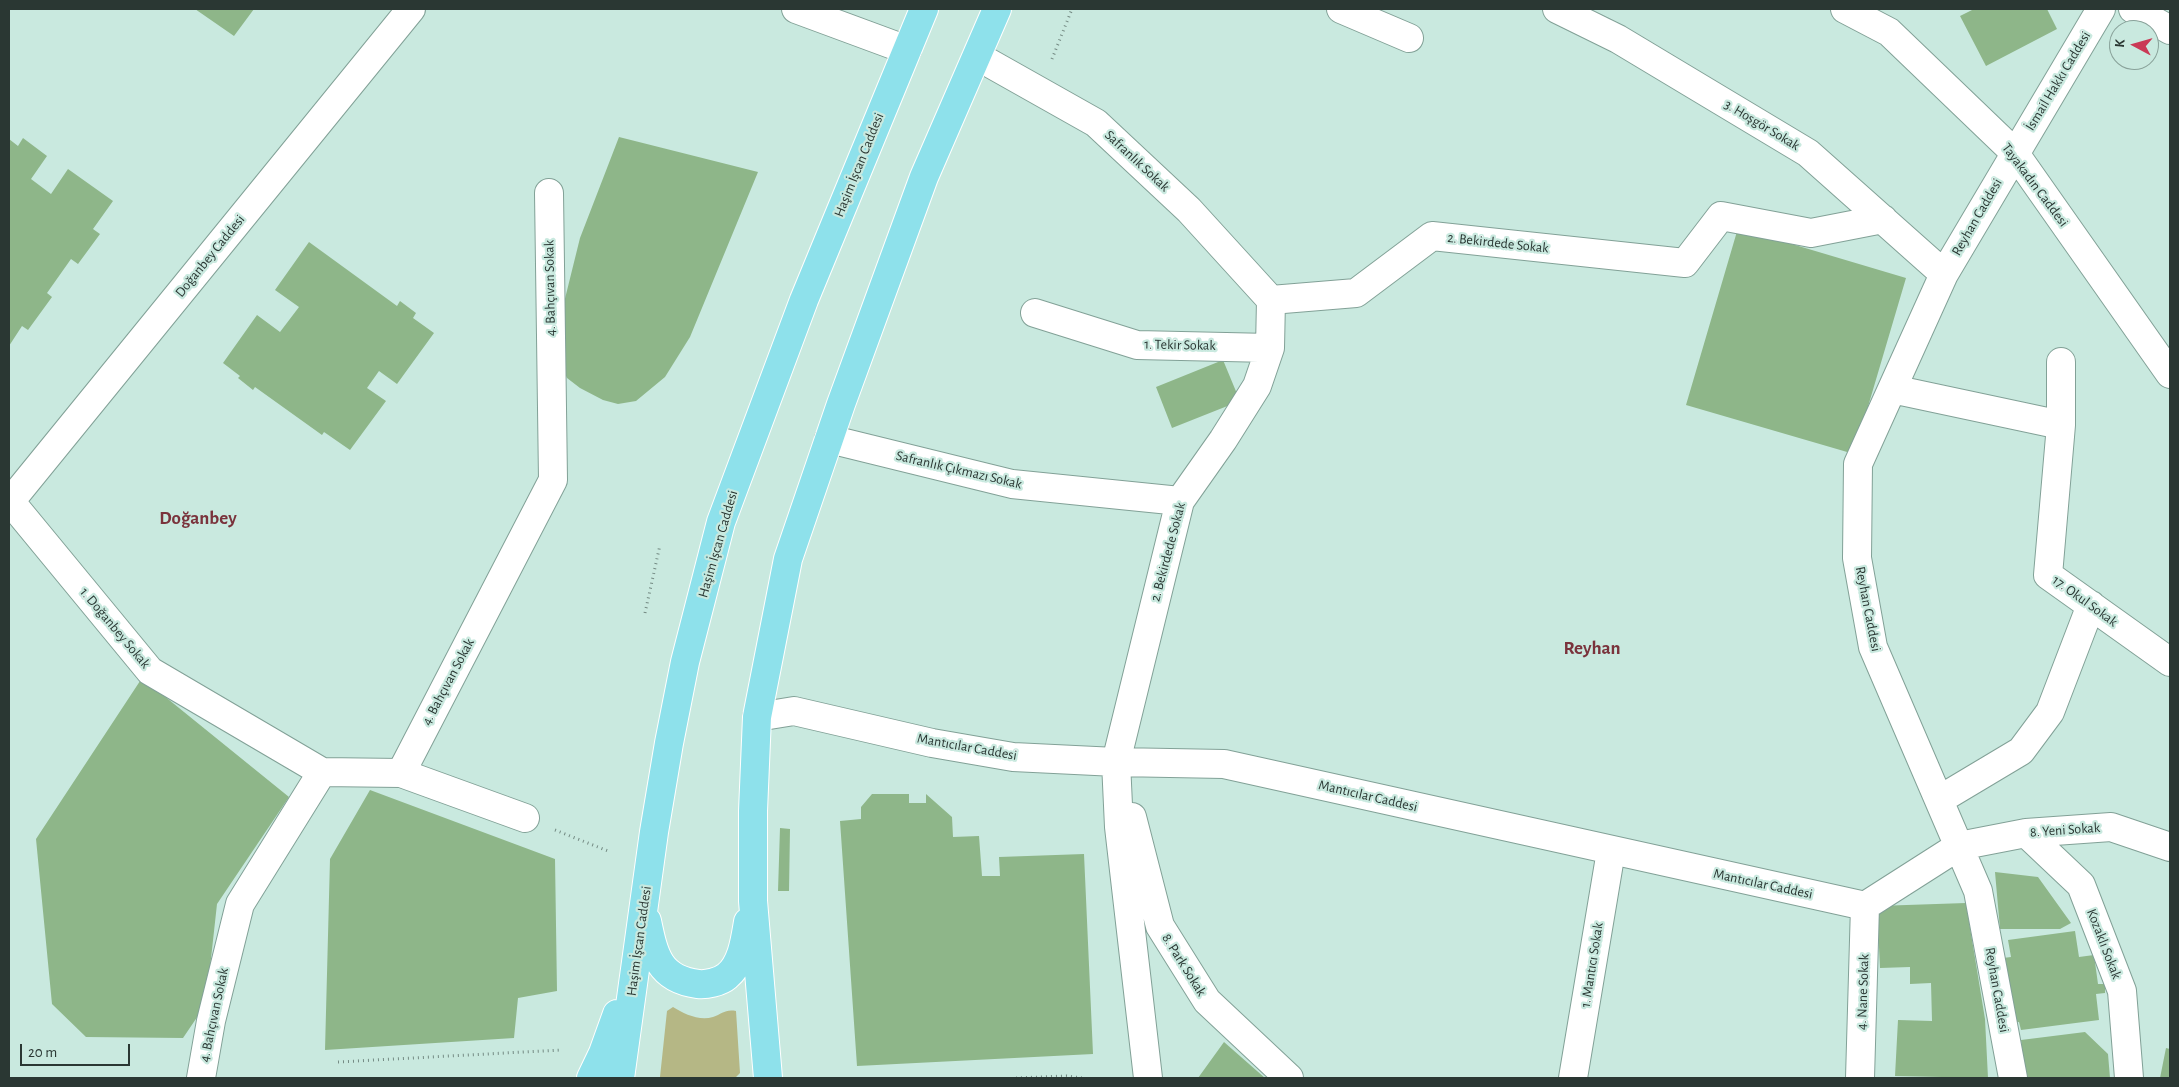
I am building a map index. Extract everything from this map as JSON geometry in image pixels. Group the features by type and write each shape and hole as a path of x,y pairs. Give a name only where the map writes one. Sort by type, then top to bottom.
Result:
{"main road":[{"name":"Haşim İşcan Caddesi","path":"620,1078 654,832 671,734 686,662 721,522 804,300 924,9"},
{"path":"768,1078 753,901 757,717 788,559 829,439 924,177 997,9"},
{"path":"644,910 655,955 664,970 682,982 705,985 727,976 742,954 753,901"},
{"path":"591,1078 603,1053 635,968"}],"street":[{"name":"Doğanbey Caddesi","path":"9,502 411,9"},
{"path":"796,9 906,50"},
{"path":"1341,9 1409,38"},
{"name":"3. Hoşgör Sokak","path":"1557,9 1618,39 1808,153 1944,274"},
{"name":"Tayakadın Caddesi","path":"1845,9 1891,20 2014,152 2170,374"},
{"name":"İsmail Hakkı Caddesi","path":"2014,152 2101,9"},
{"path":"2133,9 2170,30"},
{"name":"Safranlık Sokak","path":"977,56 1096,123 1189,210 1271,300"},
{"name":"Reyhan Caddesi","path":"2013,1078 1978,891 1873,647 1857,558 1858,464 1944,274 2014,152"},
{"name":"4. Bahçıvan Sokak","path":"401,773 554,480 549,193"},
{"name":"2. Bekirdede Sokak","path":"1116,762 1180,502 1224,440 1257,386 1270,348 1271,300 1356,293 1432,236 1685,263 1721,216 1811,233 1883,219"},
{"name":"1. Tekir Sokak","path":"1035,313 1138,344 1270,348"},
{"name":"17. Okul Sokak","path":"2061,362 2061,425 2048,575 2170,662"},
{"path":"1892,389 2061,425"},
{"name":"Safranlık Çıkmazı Sokak","path":"829,439 1012,484 1180,502"},
{"name":"1. Doğanbey Sokak","path":"9,502 150,671 322,772"},
{"path":"1939,800 2021,751 2050,712 2090,605"},
{"name":"Mantıcılar Caddesi","path":"757,717 794,711 932,743 1013,757 1116,762 1224,764 1865,906"},
{"path":"1116,762 1119,827 1148,1078"},
{"name":"8. Park Sokak","path":"1116,762 1160,926 1207,1001 1289,1078"},
{"path":"322,772 401,773 525,818"},
{"name":"4. Bahçıvan Sokak","path":"201,1078 211,1021 240,904 322,772"},
{"name":"8. Yeni Sokak","path":"1959,846 2026,833 2111,827 2170,847"},
{"name":"Kozaklı Sokak","path":"2026,833 2081,885 2122,991 2129,1078"},
{"path":"1865,906 1959,846"},
{"name":"1. Mantıcı Sokak","path":"1574,1078 1610,851"},
{"name":"4. Nane Sokak","path":"1860,1078 1865,906"}],"path":[{"path":"1052,60 1072,9"},
{"path":"645,613 660,546"},
{"path":"525,818 608,851"},
{"path":"338,1062 562,1050"},
{"path":"1016,1078 1066,1076 1083,1078"}],"green space":[{"path":"673,1007 687,1014 702,1018 713,1017 726,1011 736,1011 740,1073 735,1078 660,1077 667,1011"}],"building":[{"path":"195,9 254,9 234,36"},
{"path":"1974,9 2047,9 2057,29 1986,66 1960,16"},
{"path":"619,137 758,172 690,337 665,377 636,401 618,404 603,400 580,388 567,378 558,360 556,335 580,238"},
{"path":"23,138 47,156 31,179 51,194 68,169 113,201 93,229 100,234 78,264 71,259 47,293 52,297 28,330 22,326 9,346 9,139 18,146"},
{"path":"1738,228 1906,278 1854,454 1686,405"},
{"path":"309,242 397,306 400,301 416,313 413,318 434,333 397,384 379,371 367,388 386,401 350,450 324,432 322,435 255,387 253,390 238,378 240,376 223,363 257,315 280,332 299,307 275,290"},
{"path":"1223,360 1240,401 1172,428 1156,387"},
{"path":"142,678 289,797 217,904 206,1004 183,1038 86,1037 52,1004 36,839"},
{"path":"370,790 555,859 557,991 518,998 514,1038 325,1050 330,859"},
{"path":"872,794 909,794 909,803 926,803 926,794 952,817 953,837 979,836 982,876 1000,876 999,857 1084,854 1093,1054 857,1066 840,821 861,819 861,807"},
{"path":"780,828 790,829 789,891 778,891"},
{"path":"1995,872 2038,877 2071,923 2060,929 2000,929"},
{"path":"1966,903 1985,1019 1988,1078 1895,1076 1898,1020 1932,1021 1931,983 1910,984 1910,967 1880,968 1877,906"},
{"path":"2075,931 2079,957 2094,955 2098,984 2105,984 2105,993 2096,994 2099,1020 2021,1030 2019,1022 2012,1023 2003,958 2011,957 2008,940"},
{"path":"2085,1032 2108,1054 2110,1078 2026,1078 2021,1040"},
{"path":"1224,1042 1265,1078 1198,1078"},
{"path":"2166,1048 2170,1049 2170,1078 2160,1078"}],"district":[{"name":"Doğanbey","path":"198,518"},
{"name":"Reyhan","path":"1592,648"}]}
